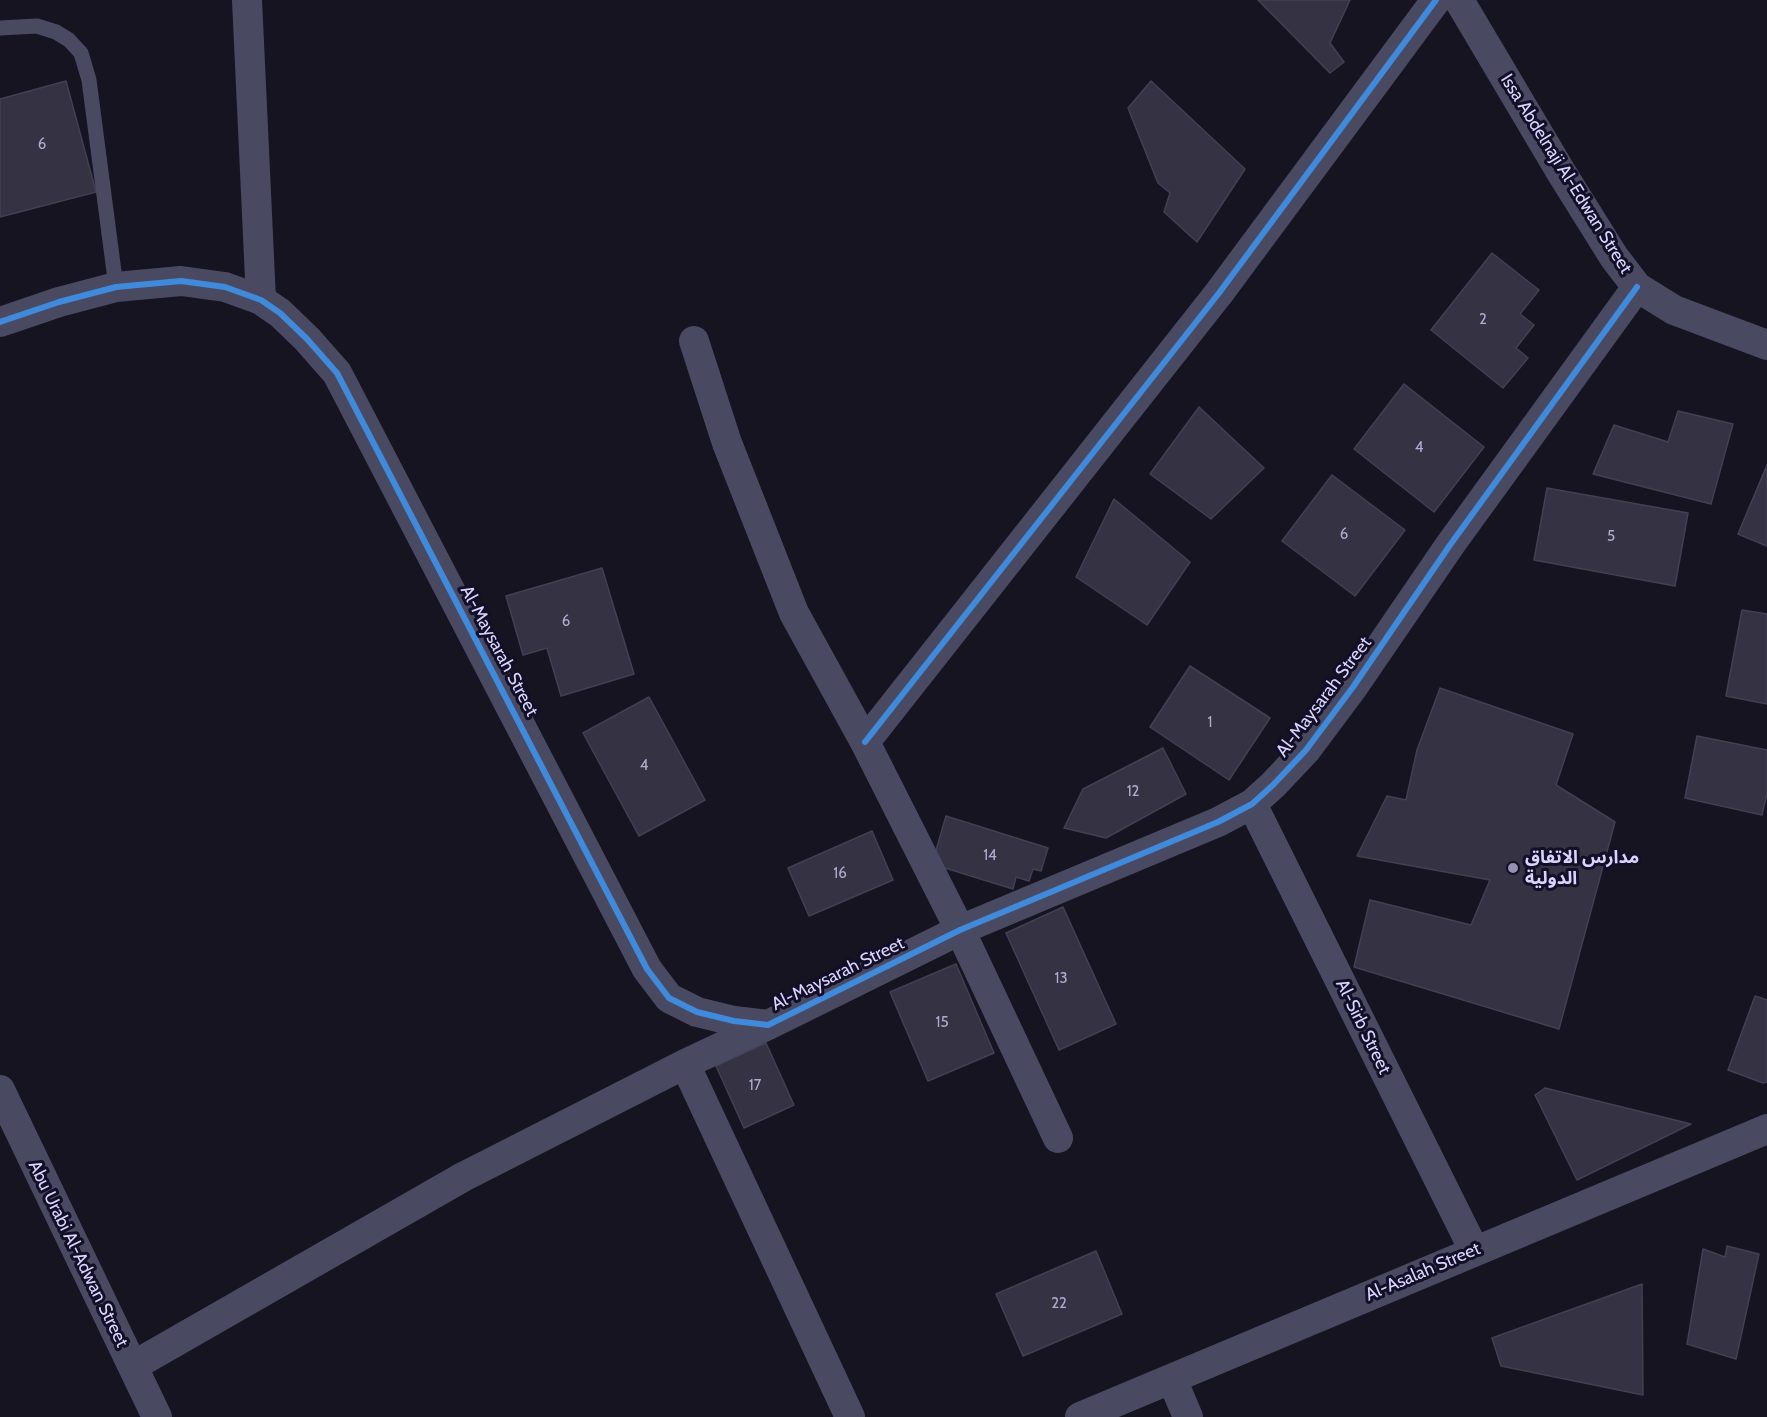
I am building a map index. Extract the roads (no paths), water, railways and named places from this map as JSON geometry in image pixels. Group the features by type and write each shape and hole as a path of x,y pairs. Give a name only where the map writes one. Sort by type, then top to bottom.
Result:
{"street":[{"path":"247,0 261,300"},
{"path":"865,742 1219,293 1436,0"},
{"name":"Issa Abdelnaji Al-Edwan Street","path":"1459,0 1614,257 1637,287 1674,310 1767,345"},
{"name":"Al-Maysarah Street","path":"0,322 59,302 116,287 182,281 225,287 261,300 280,313 337,373 647,969 669,998 697,1012 734,1021 768,1025 960,930 1218,822 1252,804 1306,750 1353,687 1450,545 1637,287"},
{"path":"694,341 727,443 794,613 865,742 960,930 1058,1138"},
{"name":"Al-Sirb Street","path":"1252,804 1474,1251"},
{"path":"133,1366 464,1177 685,1064 768,1025"},
{"path":"685,1064 850,1417"},
{"name":"Abu Urabi Al-Adwan Street","path":"0,1090 157,1417"},
{"name":"Al-Asalah Street","path":"1080,1417 1767,1129"},
{"path":"1172,1379 1188,1417"}],"lane":[{"path":"0,28 37,26 56,32 69,40 81,53 89,80 116,287"}],"place":[{"name":"مدارس الاتفاق الدولية","path":"1513,868"}]}
